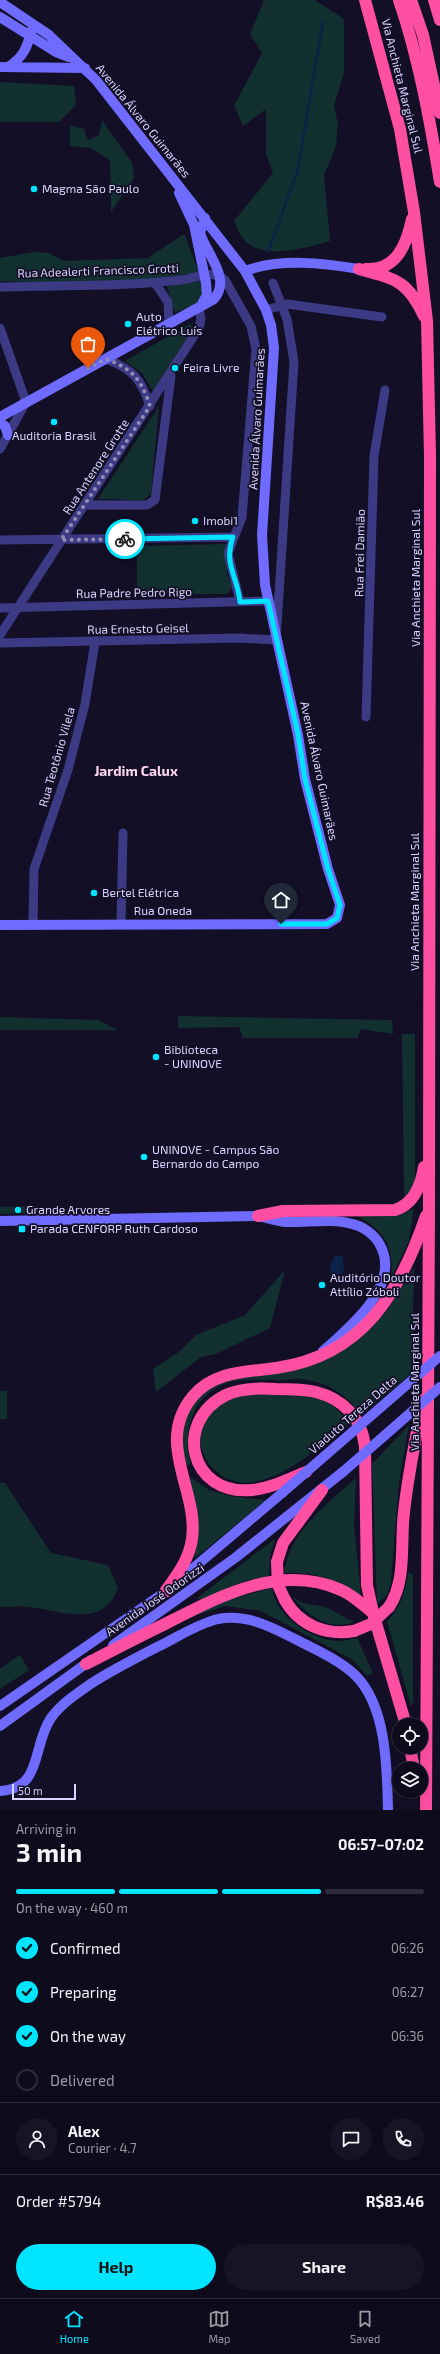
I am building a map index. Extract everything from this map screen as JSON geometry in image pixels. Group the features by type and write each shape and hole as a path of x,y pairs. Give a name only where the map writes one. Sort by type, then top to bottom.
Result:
{"highway":[{"name":"Via Anchieta Marginal Sul","path":"365,0 400,130 414,212 427,323 430,448 429,1369 426,1810"},
{"path":"399,0 410,34 425,100 440,182"},
{"path":"411,0 423,35 440,113"},
{"path":"434,0 440,20"},
{"path":"359,269 380,268 394,260 406,243 414,212"},
{"path":"359,269 396,280 405,286 418,304 427,323"},
{"path":"258,1216 283,1212 382,1211 401,1208 409,1202 419,1188 429,1130"},
{"path":"165,1592 185,1563 192,1538 192,1520 180,1471 177,1445 179,1422 186,1406 200,1389 217,1378 232,1373 278,1368 316,1357 354,1336 382,1308 409,1263 429,1205"},
{"path":"322,1490 285,1540 277,1562 278,1584 285,1600 300,1618 314,1627 335,1633 354,1631 371,1624 389,1608 397,1592 400,1581 404,1512 429,1369"},
{"path":"212,1481 198,1466 194,1442 197,1428 204,1415 222,1398 245,1390 290,1389 319,1393 343,1405 355,1418 364,1439 366,1572 373,1613 403,1708 405,1718"},
{"path":"180,1471 191,1472 221,1486 239,1490 266,1488 308,1471"},
{"path":"86,1664 213,1599 259,1584 298,1580 326,1584 349,1594 373,1613"},
{"path":"420,1798 422,1810"}],"street":[{"name":"Avenida Álvaro Guimarães","path":"0,2 35,26 84,68 245,271 266,310 272,332 274,355 262,522 264,568 268,601 298,734 305,779 328,869 340,905 337,918 327,924"},
{"name":"Avenida Álvaro Guimarães","path":"0,17 56,52 75,59"},
{"path":"4,67 23,56 35,26"},
{"path":"4,67 84,68"},
{"path":"170,175 194,225 207,295 200,307"},
{"name":"Avenida Álvaro Guimarães","path":"204,218 200,233 219,275 225,280 251,326 256,350 242,518 233,537 229,560 238,588 240,602"},
{"path":"245,271 262,266 300,264 327,264 359,269"},
{"name":"Rua Adealerti Francisco Grotti","path":"0,287 155,283 183,280 204,275 219,275"},
{"path":"0,416 200,307 218,294 221,286 219,275"},
{"path":"155,283 168,302 169,325"},
{"name":"Avenida Álvaro Guimarães","path":"274,283 283,305 290,333 294,362 280,559 276,640"},
{"path":"266,310 283,305 382,317"},
{"name":"Rua Antenore Grotte","path":"0,635 61,540 86,506 200,325 200,307"},
{"path":"0,328 26,402 0,449"},
{"path":"106,359 129,370 138,378 150,406"},
{"path":"86,506 147,505 155,500 171,372"},
{"name":"Rua Frei Damião","path":"366,717 374,456 385,390"},
{"path":"0,423 5,426 8,435"},
{"path":"0,540 233,537"},
{"path":"264,568 275,564 280,559"},
{"name":"Rua Padre Pedro Rigo","path":"0,608 268,601"},
{"name":"Rua Ernesto Geisel","path":"0,643 239,638 276,640"},
{"name":"Rua Teotônio Vilela","path":"33,925 34,870 68,770 85,704 95,642"},
{"path":"121,924 123,833"},
{"name":"Rua Oneda","path":"0,925 327,924"},
{"path":"0,1221 258,1216 283,1222 340,1222 356,1225 376,1238 384,1254 386,1273 377,1293 347,1329 316,1357"},
{"name":"Viaduto Tereza Delta","path":"282,1493 440,1356"},
{"path":"322,1490 440,1387"},
{"name":"Avenida José Odorizzi","path":"0,1726 207,1579 322,1490"},
{"name":"Avenida José Odorizzi","path":"0,1706 165,1592 282,1493"},
{"path":"0,1791 19,1787 32,1771 44,1732 50,1719 74,1696 123,1665 198,1626 218,1619 245,1618 266,1625 333,1659 361,1681 370,1696 381,1730 387,1772 388,1810"},
{"path":"0,1784 19,1787"}],"green space":[{"path":"264,0 315,0 344,19 344,73 334,106 338,124 336,146 324,175 330,241 286,251 263,250 253,247 243,239 234,221 273,173 266,154 266,109 243,126 234,106 262,53 250,34"},
{"path":"0,82 74,86 76,105 59,122 0,122"},
{"path":"102,120 132,163 134,178 111,212 110,160 91,148 70,146 70,125 84,129 88,140 99,135"},
{"path":"184,234 199,272 125,281 0,281 0,258 34,252 49,253 64,261 148,258"},
{"path":"201,281 204,294 196,304 175,313 167,286"},
{"path":"190,324 193,327 192,330 153,391 142,373 125,361"},
{"path":"159,406 151,494 143,500 98,499"},
{"path":"226,544 227,574 232,588 227,594 137,594 137,546"},
{"path":"178,1016 392,1020 393,1034 361,1029 357,1038 243,1038 239,1027 178,1028"},
{"path":"0,1017 98,1020 118,1030 0,1030"},
{"path":"402,1034 415,1034 415,1188 404,1197"},
{"name":"Grande Arvores","path":"36,1206 35,1213 0,1214 0,1207"},
{"path":"414,1209 409,1241 391,1279 391,1257 386,1240 374,1227 356,1215 392,1216"},
{"path":"414,1267 412,1373 361,1415 342,1395 319,1383 297,1379 250,1380 224,1384 213,1390 197,1407 189,1429 188,1453 191,1465 183,1464 182,1425 191,1405 216,1382 247,1375 288,1372 312,1364 369,1328 388,1309"},
{"path":"285,1270 270,1328 216,1354 201,1357 156,1392 153,1369 179,1352 196,1335 245,1315"},
{"path":"0,1391 7,1391 7,1419 0,1419"},
{"path":"290,1392 317,1397 329,1403 342,1414 349,1423 301,1461 274,1476 260,1481 245,1483 236,1482 222,1476 212,1468 206,1459 200,1439 202,1429 212,1411 232,1397 252,1394"},
{"path":"409,1425 399,1482 391,1582 387,1595 377,1604 372,1464"},
{"path":"190,1477 209,1490 230,1496 266,1500 194,1559 198,1519 195,1500 187,1480"},
{"path":"356,1478 354,1525 361,1596 343,1585 315,1575 284,1573 287,1558 301,1532 322,1509"},
{"path":"0,1483 5,1483 51,1553 108,1565 118,1588 111,1601 102,1609 91,1613 79,1614 28,1607 0,1607"},
{"path":"276,1538 270,1554 269,1578 260,1578 243,1582 202,1601 197,1598"},
{"path":"408,1572 413,1575 413,1703 411,1706 387,1622 402,1599 406,1587"},
{"path":"272,1588 280,1609 296,1625 306,1631 317,1636 338,1641 357,1638 373,1673 367,1676 353,1660 261,1611 225,1606 182,1620 227,1600"},
{"path":"293,1597 303,1603 326,1607 354,1622 336,1625 320,1620 312,1616"},
{"path":"20,1655 29,1670 0,1689 0,1669"}],"water":[{"path":"335,1255 344,1257 342,1262 345,1271 339,1277 330,1273 330,1267"}],"waterway":[{"path":"268,252 298,170 323,22"}],"way so far":[{"path":"88,368 106,359 129,370 138,378 144,388 150,406 86,506 61,540 125,539"}],"place":[{"name":"Magma São Paulo","path":"34,189"},
{"name":"Auto Elétrico Luís","path":"128,324"},
{"name":"Feira Livre","path":"175,368"},
{"name":"Auditoria Brasil","path":"54,422"},
{"name":"Imobi1","path":"195,521"},
{"name":"Bertel Elétrica","path":"94,893"},
{"name":"Biblioteca - UNINOVE","path":"156,1057"},
{"name":"UNINOVE - Campus São Bernardo do Campo","path":"144,1157"},
{"name":"Grande Arvores","path":"18,1210"},
{"name":"Parada CENFORP Ruth Cardoso","path":"22,1229"},
{"name":"Auditório Doutor Attílio Zóboli","path":"322,1285"}],"district":[{"name":"Jardim Calux","path":"136,771"}],"route":[{"path":"125,539 233,537 228,553 231,568 240,595 240,602 268,601 298,734 305,779 328,869 340,905 340,912 337,918 327,924 281,924"}]}
